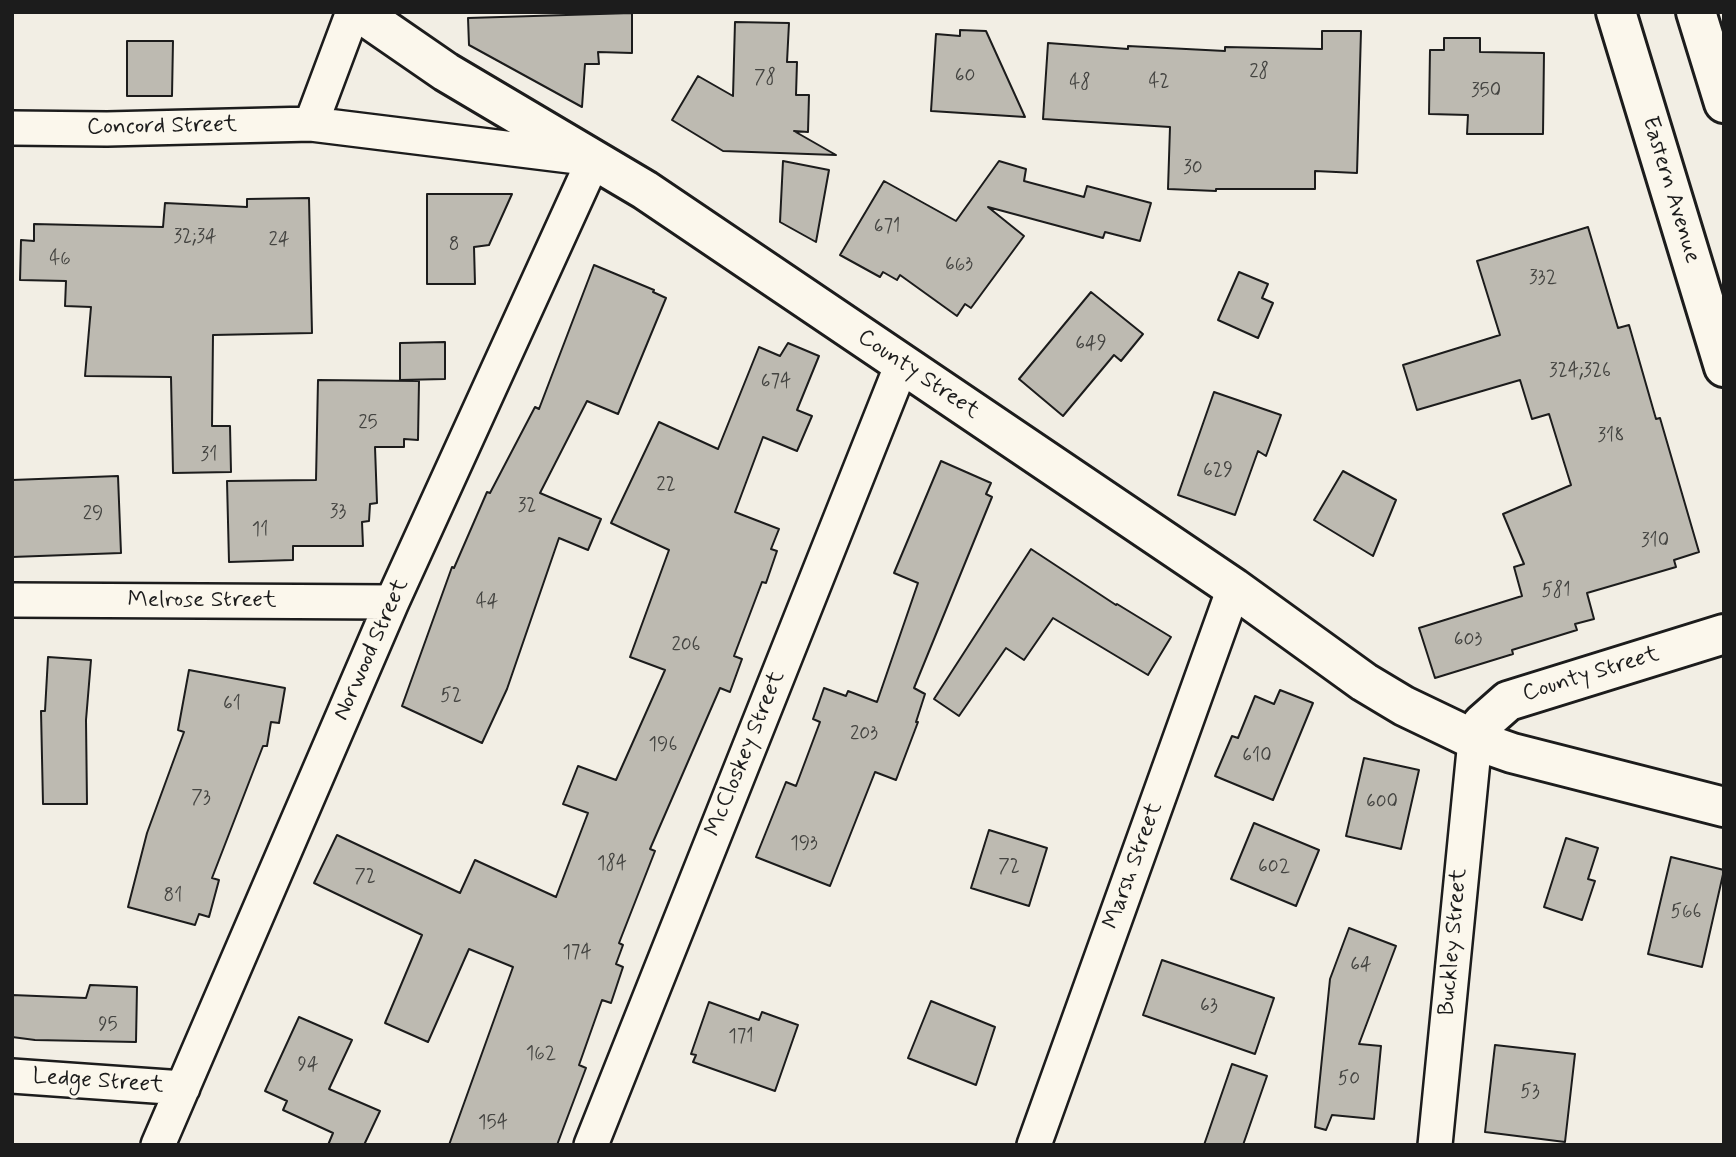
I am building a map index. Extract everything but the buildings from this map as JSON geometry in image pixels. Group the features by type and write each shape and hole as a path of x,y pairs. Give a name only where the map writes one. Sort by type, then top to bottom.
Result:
{"street":[{"path":"311,124 353,12"},
{"name":"County Street","path":"359,12 446,72 645,190 1234,588 1364,682 1404,706 1475,740 1559,766 1724,807"},
{"name":"Eastern Avenue","path":"1616,12 1724,367"},
{"path":"1696,12 1724,103"},
{"name":"Concord Street","path":"12,128 311,124 594,159"},
{"name":"Norwood Street","path":"158,1145 393,603 594,159"},
{"name":"McCloskey Street","path":"591,1145 902,364"},
{"name":"Marsh Street","path":"1034,1145 1234,588"},
{"name":"Melrose Street","path":"12,600 393,603"},
{"name":"County Street","path":"1475,740 1482,724 1508,701 1724,634"},
{"name":"Buckley Street","path":"1435,1145 1475,740"},
{"name":"Ledge Street","path":"12,1076 183,1088"}]}
